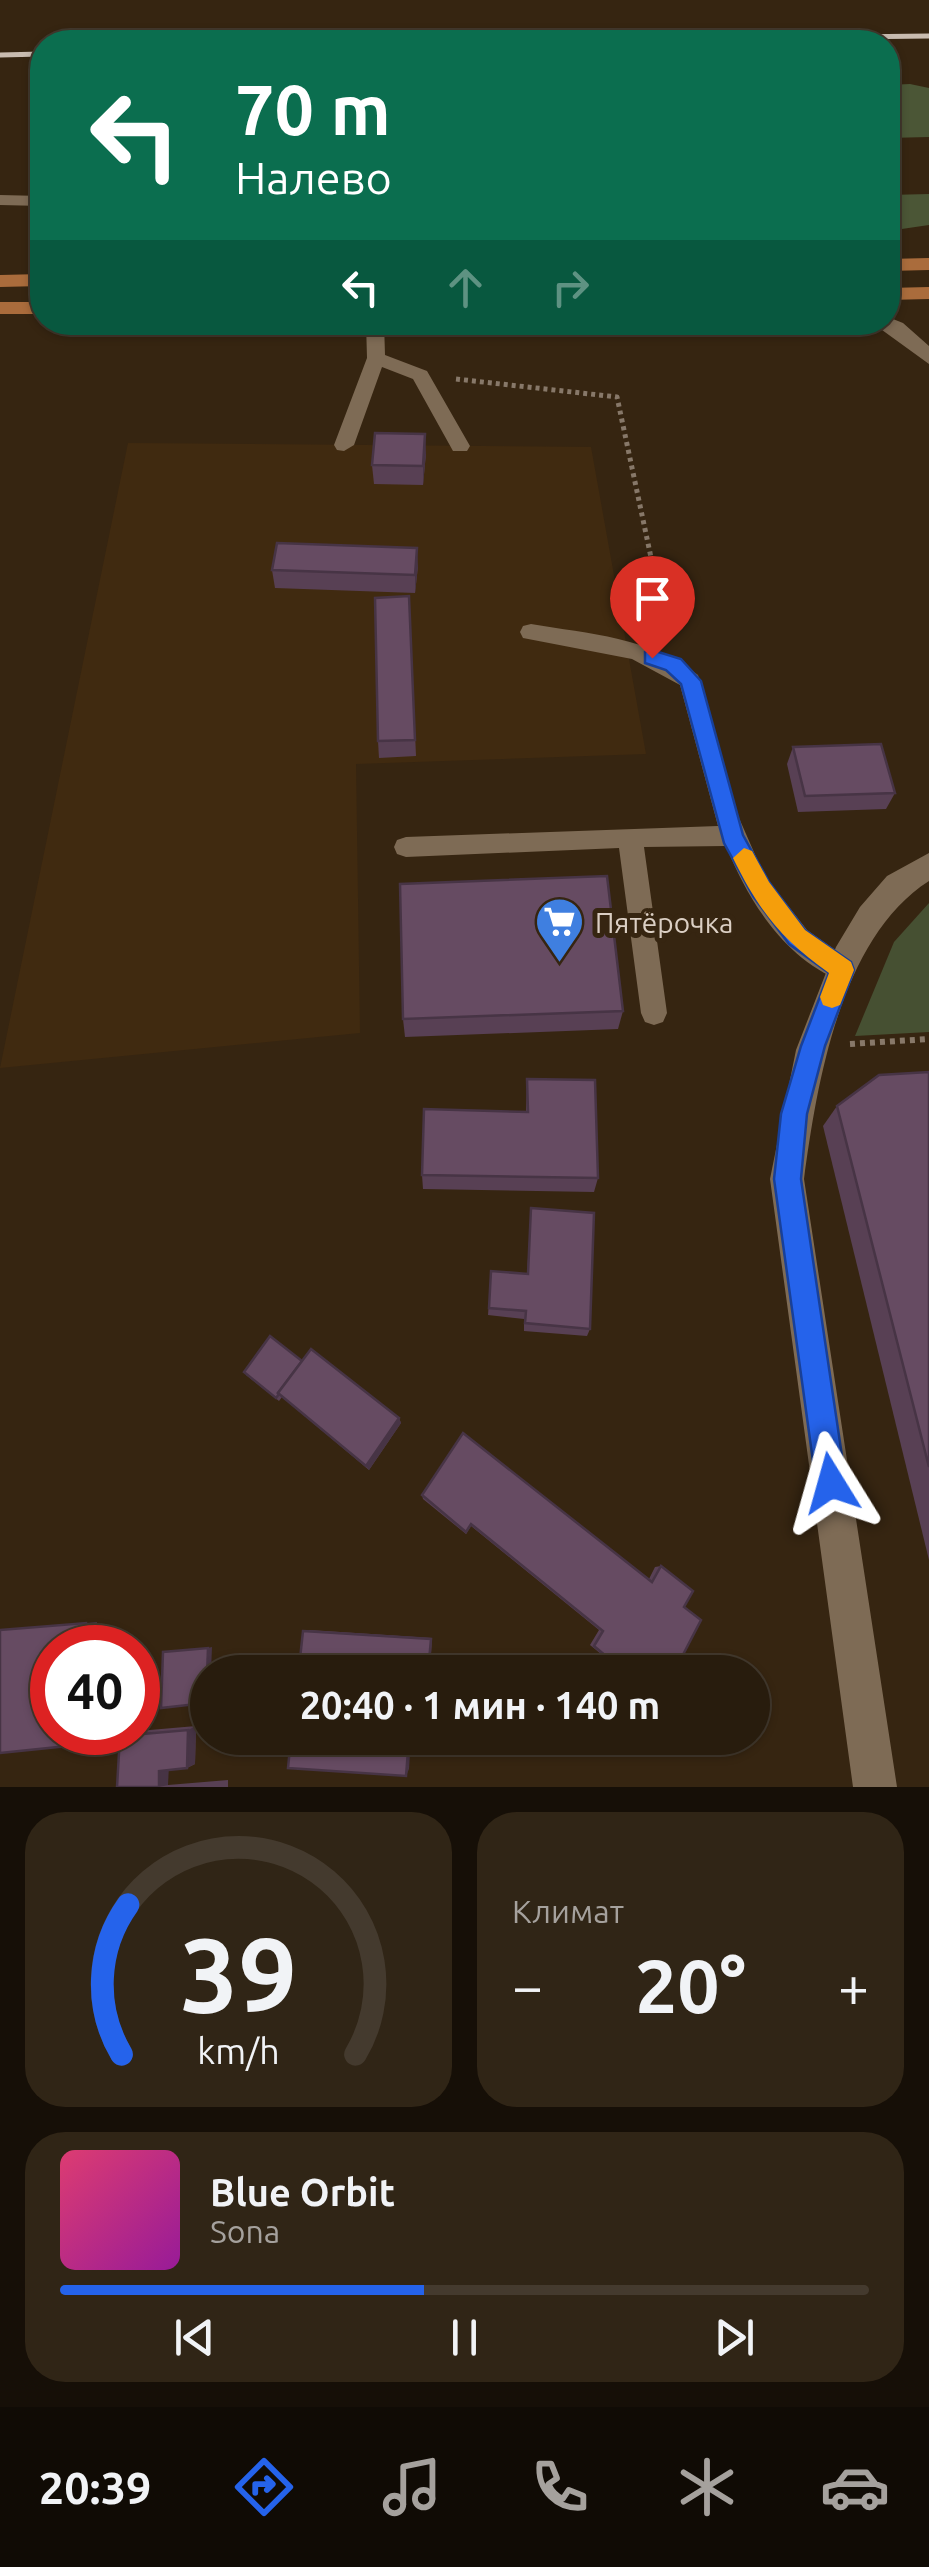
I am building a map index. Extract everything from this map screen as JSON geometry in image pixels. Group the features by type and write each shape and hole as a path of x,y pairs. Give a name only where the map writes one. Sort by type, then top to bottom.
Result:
{"main road":[{"path":"900,265 929,264"},
{"path":"0,281 30,280"},
{"path":"900,294 929,293"},
{"path":"0,308 30,308"}],"street":[{"path":"900,332 929,356"},
{"path":"875,1787 788,1179 794,1114 813,1046 842,970 883,896 906,874 929,865"}],"lane":[{"path":"0,200 30,200"},
{"path":"344,445 376,358 375,335"},
{"path":"376,358 420,375 460,446"},
{"path":"531,632 631,651 674,664 690,681 732,836 761,889 797,937 842,970"},
{"path":"406,847 732,836"},
{"path":"630,838 654,1013"}],"path":[{"path":"420,375 617,397 674,664"},
{"path":"813,1046 929,1039"}],"shaded area":[{"path":"128,443 591,447 646,754 356,764 360,1033 0,1068"}],"green space":[{"path":"900,84 929,88 929,137 900,138"},
{"path":"929,194 929,225 900,229 900,195"},
{"path":"929,903 929,1032 855,1036 894,942"}],"building":[{"path":"375,433 425,434 423,466 372,465"},
{"path":"277,543 417,548 415,575 272,570"},
{"path":"409,596 415,740 378,741 375,598"},
{"path":"881,744 895,793 805,796 793,747"},
{"path":"607,876 623,1011 403,1019 400,884"},
{"path":"929,1072 929,1467 837,1106 879,1075"},
{"path":"527,1079 595,1080 598,1178 422,1175 424,1109 528,1112"},
{"path":"531,1208 594,1213 590,1329 525,1323 526,1311 489,1308 491,1271 528,1274"},
{"path":"270,1336 302,1361 276,1398 244,1372"},
{"path":"311,1349 399,1418 366,1466 278,1393"},
{"path":"463,1433 652,1582 661,1566 693,1591 684,1607 701,1620 683,1655 605,1655 594,1646 603,1631 471,1524 466,1532 422,1495"},
{"path":"30,1628 30,1750 0,1753 0,1630"},
{"path":"303,1631 431,1639 430,1655 300,1655"},
{"path":"208,1648 208,1655 190,1655 190,1705 161,1708 163,1652"},
{"path":"188,1730 187,1768 159,1771 159,1787 117,1787 119,1755 160,1755 160,1732"},
{"path":"289,1755 408,1755 406,1776 288,1768"}],"railway":[{"path":"900,36 929,36"},
{"path":"0,55 30,54"}],"slow traffic":[{"path":"744,858 761,889 797,937 842,970 832,997"}],"place":[{"name":"Пятёрочка","path":"560,964"}],"route":[{"path":"652,658 674,664 690,681 732,836 761,889 797,937 842,970 813,1046 794,1114 788,1179 831,1483"}]}
